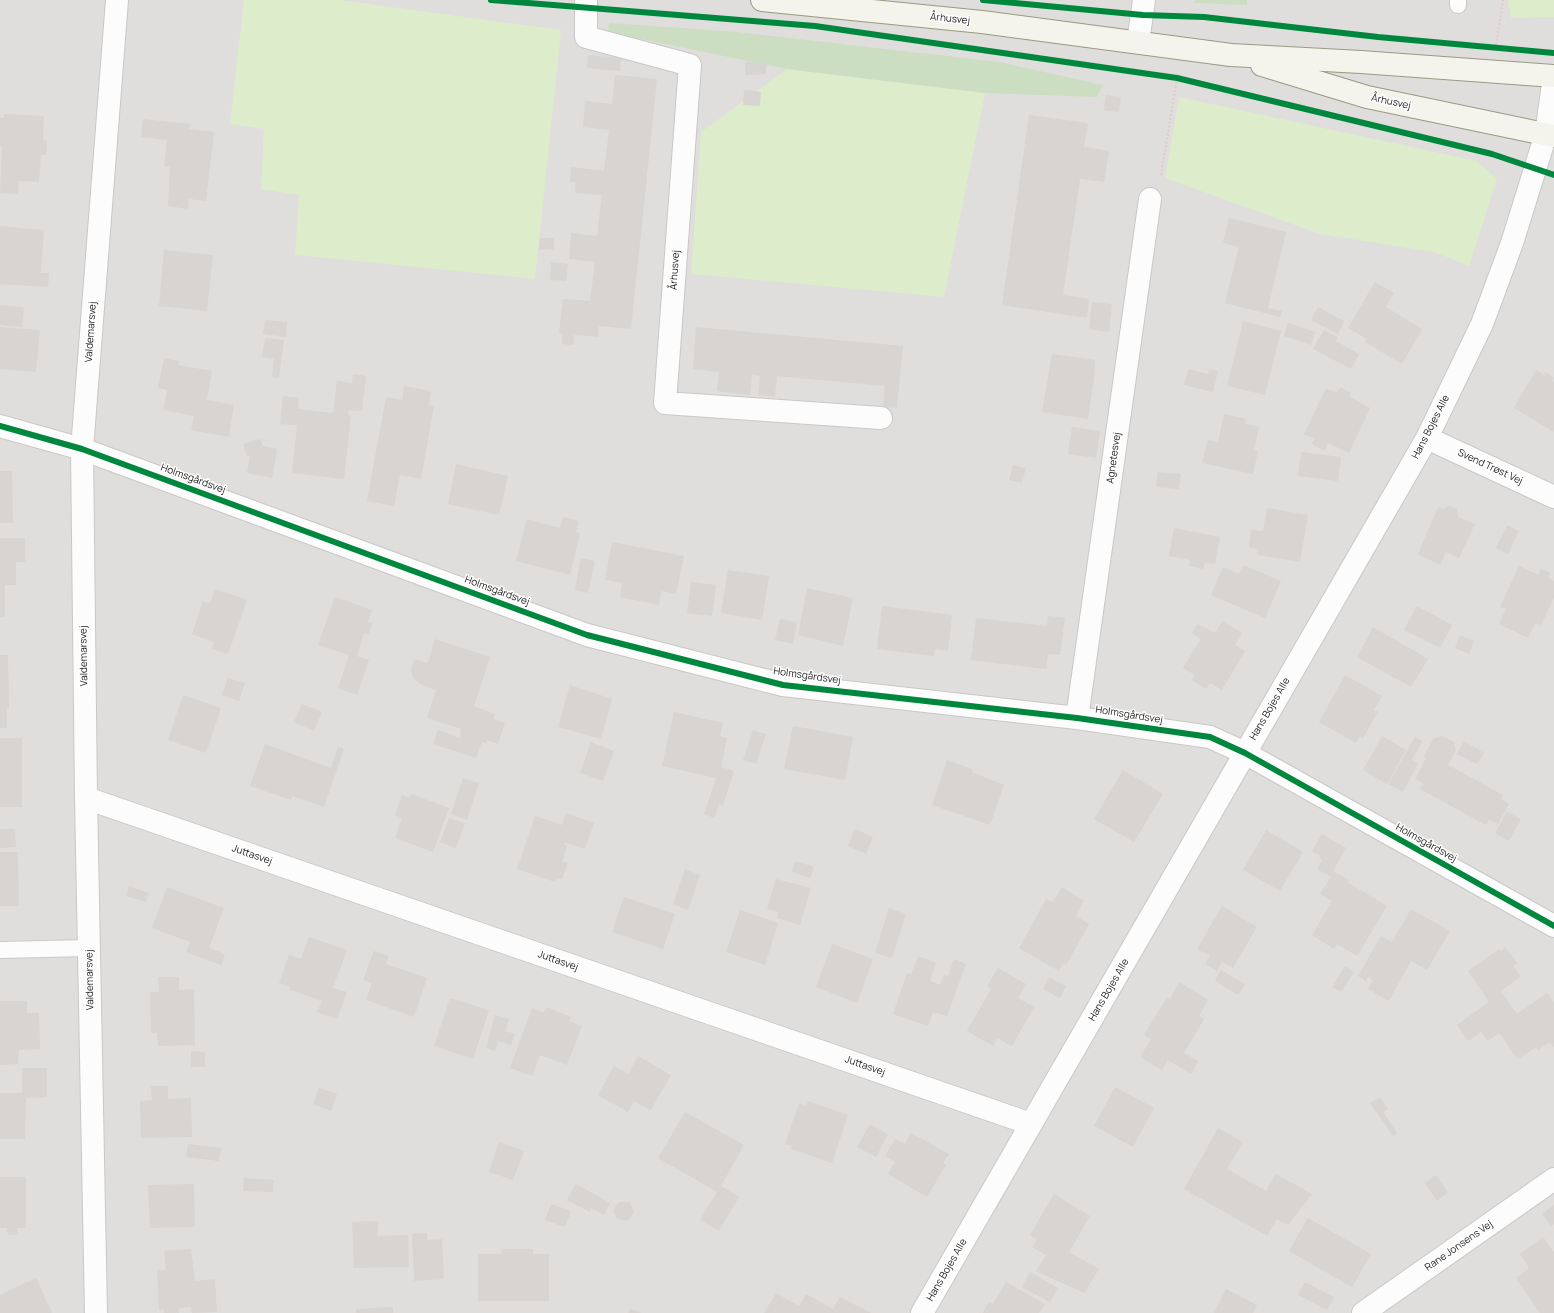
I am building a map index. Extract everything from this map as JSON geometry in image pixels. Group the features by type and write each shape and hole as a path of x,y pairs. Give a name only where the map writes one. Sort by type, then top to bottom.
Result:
{"main road":[{"name":"Århusvej","path":"762,0 820,3 982,22 1231,55 1361,62 1554,77"},
{"name":"Århusvej","path":"1231,55 1367,97 1550,135"}],"street":[{"name":"Valdemarsvej","path":"96,1313 86,798 82,449 117,0"},
{"name":"Århusvej","path":"586,0 586,37 690,65 665,403 881,418"},
{"path":"1138,42 1144,0"},
{"name":"Hans Bojes Alle","path":"922,1313 1427,438 1482,324 1550,135 1554,77"},
{"name":"Agnetesvej","path":"1077,718 1150,199"},
{"name":"Holmsgårdsvej","path":"0,426 82,449 587,635 783,685 1077,718 1210,737 1245,753 1554,926"},
{"name":"Svend Trøst Vej","path":"1427,438 1554,497"},
{"name":"Juttasvej","path":"86,798 1031,1124"},
{"name":"Rane Jonsens Vej","path":"1363,1313 1554,1179"}],"lane":[{"path":"0,950 89,948"}],"path":[{"path":"1488,47 1503,48"},
{"path":"1150,199 1160,181 1182,48"},
{"path":"1169,77 1184,80"}],"shaded area":[{"path":"0,0 1554,0 1554,1313 0,1313"}],"green space":[{"path":"244,0 340,0 561,30 535,279 295,255 299,195 261,189 264,129 230,124"},
{"path":"1195,0 1247,0 1247,5 1195,3"},
{"path":"1508,0 1554,0 1554,17 1511,18"},
{"path":"610,23 737,32 999,62 1103,85 1097,97 985,93 787,69 607,32"},
{"path":"787,69 985,93 944,297 691,274 701,132"},
{"path":"1179,97 1477,161 1497,179 1469,266 1434,252 1320,234 1165,178"}],"building":[{"path":"588,55 621,58 620,71 587,68"},
{"path":"745,62 766,63 766,74 745,75"},
{"path":"615,75 657,79 631,329 599,326 598,337 574,335 573,345 562,344 563,334 559,333 563,299 590,301 595,262 569,259 571,233 597,236 602,195 575,193 576,182 570,182 571,167 604,171 609,130 583,127 585,101 612,104"},
{"path":"744,90 761,92 760,106 743,105"},
{"path":"1106,95 1121,97 1119,112 1104,110"},
{"path":"4,114 44,116 43,140 47,141 46,155 41,155 39,182 19,181 18,194 0,193 2,147 0,146 0,118 4,118"},
{"path":"1029,115 1088,123 1084,147 1109,151 1104,182 1080,179 1063,295 1089,299 1087,318 1002,305"},
{"path":"143,119 190,124 189,129 214,132 206,201 189,199 188,209 168,206 170,167 164,166 167,140 141,137"},
{"path":"1229,218 1286,232 1268,308 1282,311 1280,317 1225,303 1239,247 1223,243"},
{"path":"0,226 44,230 41,273 49,273 48,287 0,284"},
{"path":"540,238 554,238 554,249 539,250"},
{"path":"164,250 213,255 207,311 159,306"},
{"path":"551,262 568,264 566,281 550,280"},
{"path":"1375,282 1394,293 1386,307 1422,329 1402,364 1365,342 1367,339 1348,328"},
{"path":"1092,302 1112,304 1109,332 1089,329"},
{"path":"0,305 24,307 22,327 0,325"},
{"path":"1318,307 1344,321 1338,334 1311,320"},
{"path":"265,320 287,322 286,337 263,334"},
{"path":"1243,321 1281,331 1265,395 1227,386"},
{"path":"1288,323 1315,332 1311,345 1284,336"},
{"path":"0,327 40,330 36,372 0,369"},
{"path":"696,327 903,346 897,408 883,407 885,386 777,376 775,396 758,395 760,376 752,375 750,395 717,391 719,372 693,369"},
{"path":"1324,330 1338,337 1336,341 1359,354 1351,369 1313,349"},
{"path":"265,338 284,340 279,378 272,377 274,359 262,357"},
{"path":"1052,354 1095,360 1095,371 1088,419 1042,412"},
{"path":"164,358 179,361 178,365 212,371 207,400 234,405 229,437 191,430 194,416 163,410 167,390 158,388"},
{"path":"1188,369 1208,374 1209,369 1218,371 1213,392 1184,385"},
{"path":"1536,370 1544,375 1545,372 1554,378 1552,381 1554,382 1554,432 1514,408"},
{"path":"353,374 366,376 362,411 349,410 348,415 351,415 344,479 292,473 297,425 280,424 283,396 299,398 298,409 333,413 337,381 352,383"},
{"path":"404,386 431,391 429,405 434,406 421,479 400,475 394,506 367,501 386,397 402,400"},
{"path":"1340,387 1351,393 1350,397 1370,408 1349,453 1328,443 1325,451 1312,444 1314,439 1304,434 1326,388 1337,393"},
{"path":"1224,414 1246,419 1245,424 1259,427 1254,450 1258,451 1253,474 1202,463 1208,440 1218,442"},
{"path":"1072,427 1100,431 1096,458 1068,454"},
{"path":"260,439 263,446 277,449 272,478 247,473 250,456 247,457 243,444"},
{"path":"1301,452 1341,457 1338,481 1298,476"},
{"path":"456,464 508,476 499,515 448,504"},
{"path":"1013,465 1026,468 1022,483 1009,480"},
{"path":"0,471 12,471 13,523 0,523"},
{"path":"1158,472 1181,474 1179,489 1156,487"},
{"path":"1449,506 1457,509 1458,517 1475,524 1459,558 1446,552 1440,565 1418,554 1438,507 1443,509"},
{"path":"1267,508 1308,515 1300,562 1258,555 1259,549 1249,547 1251,530 1263,531"},
{"path":"563,517 579,521 576,532 580,533 570,575 516,561 527,519 560,528"},
{"path":"1507,525 1519,531 1508,554 1496,548"},
{"path":"1174,528 1220,537 1215,564 1205,563 1203,569 1189,566 1190,560 1169,556"},
{"path":"0,538 25,538 25,562 16,562 16,585 5,585 5,617 0,617"},
{"path":"612,542 684,556 676,594 661,591 659,605 620,597 622,583 605,580"},
{"path":"581,558 595,561 588,593 575,590"},
{"path":"1243,565 1281,581 1265,618 1211,595 1223,567 1239,574"},
{"path":"1519,566 1538,575 1541,569 1550,573 1548,578 1554,581 1554,597 1541,625 1535,623 1528,638 1499,624 1506,609 1500,607"},
{"path":"728,570 769,576 762,620 721,613"},
{"path":"691,582 716,585 712,616 687,613"},
{"path":"807,588 853,598 843,646 798,635"},
{"path":"215,589 247,600 228,654 212,649 214,642 192,634 203,601 210,604"},
{"path":"335,597 372,610 368,622 372,623 369,635 364,633 357,656 369,660 357,695 338,688 349,655 318,645"},
{"path":"882,606 952,615 948,651 935,649 934,656 877,649"},
{"path":"1417,606 1452,625 1440,648 1404,630"},
{"path":"1048,616 1065,618 1060,655 1048,654 1046,669 971,660 976,618 1047,626"},
{"path":"780,619 797,622 793,644 775,640"},
{"path":"1222,621 1242,633 1235,645 1245,651 1222,690 1210,683 1206,689 1192,680 1195,675 1183,668 1201,639 1192,633 1197,624 1215,633"},
{"path":"1373,627 1428,659 1411,687 1357,657"},
{"path":"1460,635 1474,641 1469,654 1455,648"},
{"path":"435,639 490,657 474,706 495,714 493,719 505,723 498,744 487,740 486,743 482,742 476,758 433,744 438,730 460,738 461,729 427,718 436,690 422,685 413,678 411,670 414,659 428,663"},
{"path":"0,655 8,655 9,709 7,709 7,728 0,728"},
{"path":"1345,675 1382,696 1374,710 1378,712 1363,738 1360,736 1356,743 1319,722"},
{"path":"228,678 245,683 239,701 222,695"},
{"path":"570,685 612,699 601,739 558,727"},
{"path":"183,695 221,708 206,753 168,740"},
{"path":"302,704 322,712 314,731 294,722"},
{"path":"674,712 723,723 720,736 727,738 721,767 734,771 723,805 719,804 714,818 704,814 716,778 662,766"},
{"path":"793,726 853,737 845,780 784,769"},
{"path":"753,730 766,734 756,764 743,760"},
{"path":"1382,736 1406,750 1387,784 1363,770"},
{"path":"1442,736 1454,742 1456,750 1448,765 1503,795 1501,799 1509,804 1498,824 1489,820 1486,825 1420,789 1424,784 1415,779 1426,758 1424,756 1434,738"},
{"path":"1415,737 1422,741 1412,760 1418,764 1403,792 1388,784"},
{"path":"0,738 22,738 22,807 0,807"},
{"path":"1464,741 1484,753 1477,764 1457,754"},
{"path":"591,742 614,751 603,781 580,773"},
{"path":"265,744 331,768 338,747 344,749 324,807 292,796 291,800 250,786"},
{"path":"947,760 972,769 972,772 1004,785 990,825 932,805"},
{"path":"1123,770 1163,794 1134,842 1094,819"},
{"path":"463,778 479,783 467,820 451,814"},
{"path":"411,794 449,808 433,852 395,838 402,818 395,815 402,795 410,798"},
{"path":"1507,812 1521,819 1509,841 1495,833"},
{"path":"566,813 594,823 585,849 565,842 564,845 567,846 562,862 568,863 562,879 557,878 555,882 517,869 535,816 562,825"},
{"path":"449,818 465,823 456,848 440,842"},
{"path":"0,829 15,829 16,847 0,848"},
{"path":"855,829 873,837 866,854 848,846"},
{"path":"1266,830 1303,852 1280,891 1243,870"},
{"path":"1322,834 1346,848 1333,871 1349,880 1347,882 1387,906 1357,956 1337,944 1334,949 1312,935 1332,901 1320,894 1331,877 1317,869 1322,860 1319,859 1320,856 1312,851"},
{"path":"0,852 18,852 19,906 0,906"},
{"path":"795,861 814,867 810,878 792,872"},
{"path":"685,869 700,875 688,910 673,904"},
{"path":"776,879 811,888 800,925 777,918 779,912 767,909"},
{"path":"129,886 149,893 146,902 126,896"},
{"path":"167,887 224,908 209,948 225,954 221,965 186,952 190,942 152,928"},
{"path":"1062,887 1084,901 1076,916 1089,924 1066,965 1063,963 1059,971 1019,948 1046,899 1053,902"},
{"path":"624,897 675,914 663,949 612,932"},
{"path":"1222,906 1257,927 1233,968 1222,962 1217,971 1205,964 1210,956 1197,949"},
{"path":"889,908 906,914 892,958 875,953"},
{"path":"1411,909 1450,931 1427,970 1411,961 1389,1001 1368,989 1373,980 1368,977 1366,981 1358,976 1381,936 1392,942"},
{"path":"740,910 778,923 765,965 726,952"},
{"path":"309,937 347,950 333,988 347,992 337,1019 317,1012 322,1001 290,990 290,987 279,983 289,955 301,959"},
{"path":"832,944 873,959 857,1003 816,987"},
{"path":"1505,947 1517,963 1513,966 1521,976 1501,991 1517,1014 1547,993 1554,1003 1554,1048 1550,1042 1538,1050 1536,1047 1518,1059 1499,1033 1488,1041 1481,1032 1468,1041 1457,1025 1489,1002 1468,971 1499,949 1501,951"},
{"path":"374,951 389,956 386,964 427,978 414,1017 366,1000 372,983 363,980"},
{"path":"918,956 936,963 930,981 940,985 944,975 948,976 954,959 966,964 947,1016 933,1012 928,1026 893,1014 907,973 911,974"},
{"path":"1345,966 1354,972 1341,992 1332,987"},
{"path":"998,968 1026,984 1018,998 1034,1007 1012,1046 997,1038 993,1046 967,1031 991,989 987,986"},
{"path":"1221,970 1245,984 1238,995 1215,981"},
{"path":"158,977 179,977 179,990 194,989 195,1045 158,1046 157,1033 151,1033 150,992 159,992"},
{"path":"1049,977 1066,986 1060,998 1043,989"},
{"path":"1179,982 1208,1000 1199,1016 1204,1019 1184,1053 1198,1061 1191,1074 1168,1060 1162,1070 1140,1057 1151,1039 1144,1035 1167,997 1170,999"},
{"path":"450,998 489,1010 473,1059 434,1046"},
{"path":"0,1001 27,1001 27,1013 39,1013 40,1049 19,1050 18,1064 0,1065"},
{"path":"546,1007 571,1017 569,1021 582,1026 567,1065 540,1055 532,1076 510,1068 532,1008 544,1013"},
{"path":"495,1015 509,1019 505,1031 515,1034 511,1045 498,1041 495,1051 486,1048"},
{"path":"191,1051 205,1052 205,1067 191,1067"},
{"path":"638,1056 671,1075 651,1110 634,1101 628,1112 598,1095 614,1066 628,1074"},
{"path":"22,1068 47,1068 47,1097 26,1098 25,1139 0,1139 0,1093 22,1093"},
{"path":"151,1086 168,1086 168,1099 191,1098 192,1137 141,1138 140,1101 152,1100"},
{"path":"1115,1087 1154,1108 1133,1147 1094,1126"},
{"path":"319,1088 337,1094 331,1111 313,1104"},
{"path":"1380,1097 1388,1109 1383,1112 1397,1133 1393,1136 1370,1103"},
{"path":"808,1101 848,1115 832,1163 791,1149 792,1146 785,1144 799,1103 806,1106"},
{"path":"685,1112 744,1145 721,1186 739,1197 719,1231 700,1220 717,1192 658,1158"},
{"path":"870,1124 888,1134 876,1157 857,1147"},
{"path":"1218,1128 1243,1142 1227,1169 1266,1191 1276,1174 1312,1194 1288,1225 1277,1219 1267,1236 1184,1189"},
{"path":"911,1133 949,1154 943,1163 946,1165 927,1197 888,1174 895,1162 885,1156 895,1139 905,1144"},
{"path":"499,1142 524,1151 513,1180 489,1172"},
{"path":"188,1144 221,1148 219,1161 186,1157"},
{"path":"1436,1175 1448,1192 1437,1201 1425,1183"},
{"path":"0,1177 26,1177 26,1228 17,1228 17,1234 8,1235 7,1228 0,1228"},
{"path":"244,1178 274,1180 273,1192 243,1191"},
{"path":"194,1184 195,1227 150,1228 148,1185"},
{"path":"576,1184 610,1203 604,1215 591,1208 590,1212 567,1200"},
{"path":"1054,1194 1090,1216 1069,1252 1099,1269 1084,1293 1036,1271 1046,1255 1032,1247 1037,1239 1030,1235"},
{"path":"619,1202 630,1202 634,1212 628,1221 617,1219 613,1210"},
{"path":"551,1204 571,1211 565,1227 545,1220"},
{"path":"1554,1205 1554,1224 1551,1226 1542,1214"},
{"path":"1308,1218 1371,1254 1352,1287 1289,1251"},
{"path":"378,1221 378,1236 408,1235 409,1267 354,1268 352,1222"},
{"path":"427,1233 427,1240 442,1239 444,1279 414,1281 412,1234"},
{"path":"1543,1237 1554,1252 1554,1313 1540,1313 1516,1278 1529,1268 1520,1254"},
{"path":"191,1249 195,1281 215,1279 217,1312 192,1313 191,1307 179,1308 179,1313 164,1313 164,1309 159,1310 157,1270 166,1270 164,1251"},
{"path":"501,1249 533,1249 533,1254 549,1254 549,1301 478,1301 478,1254 502,1254"},
{"path":"1030,1272 1058,1288 1050,1302 1022,1287"},
{"path":"36,1278 52,1313 0,1313 0,1295"},
{"path":"1006,1282 1045,1304 1039,1313 983,1313 989,1302 993,1304"},
{"path":"1305,1282 1334,1297 1327,1310 1298,1295"},
{"path":"1226,1289 1257,1305 1253,1313 1214,1313"},
{"path":"776,1293 799,1306 806,1294 833,1309 840,1297 871,1313 764,1313"},
{"path":"393,1307 393,1313 356,1313 356,1309"},
{"path":"630,1308 641,1313 628,1313"}],"cycle path":[{"path":"491,0 815,26 1177,78 1492,154 1554,175"},
{"path":"983,0 1143,15 1204,17 1378,37 1554,53"},
{"path":"0,426 82,449 587,635 783,685 1077,718 1210,737 1245,753 1554,926"}]}
